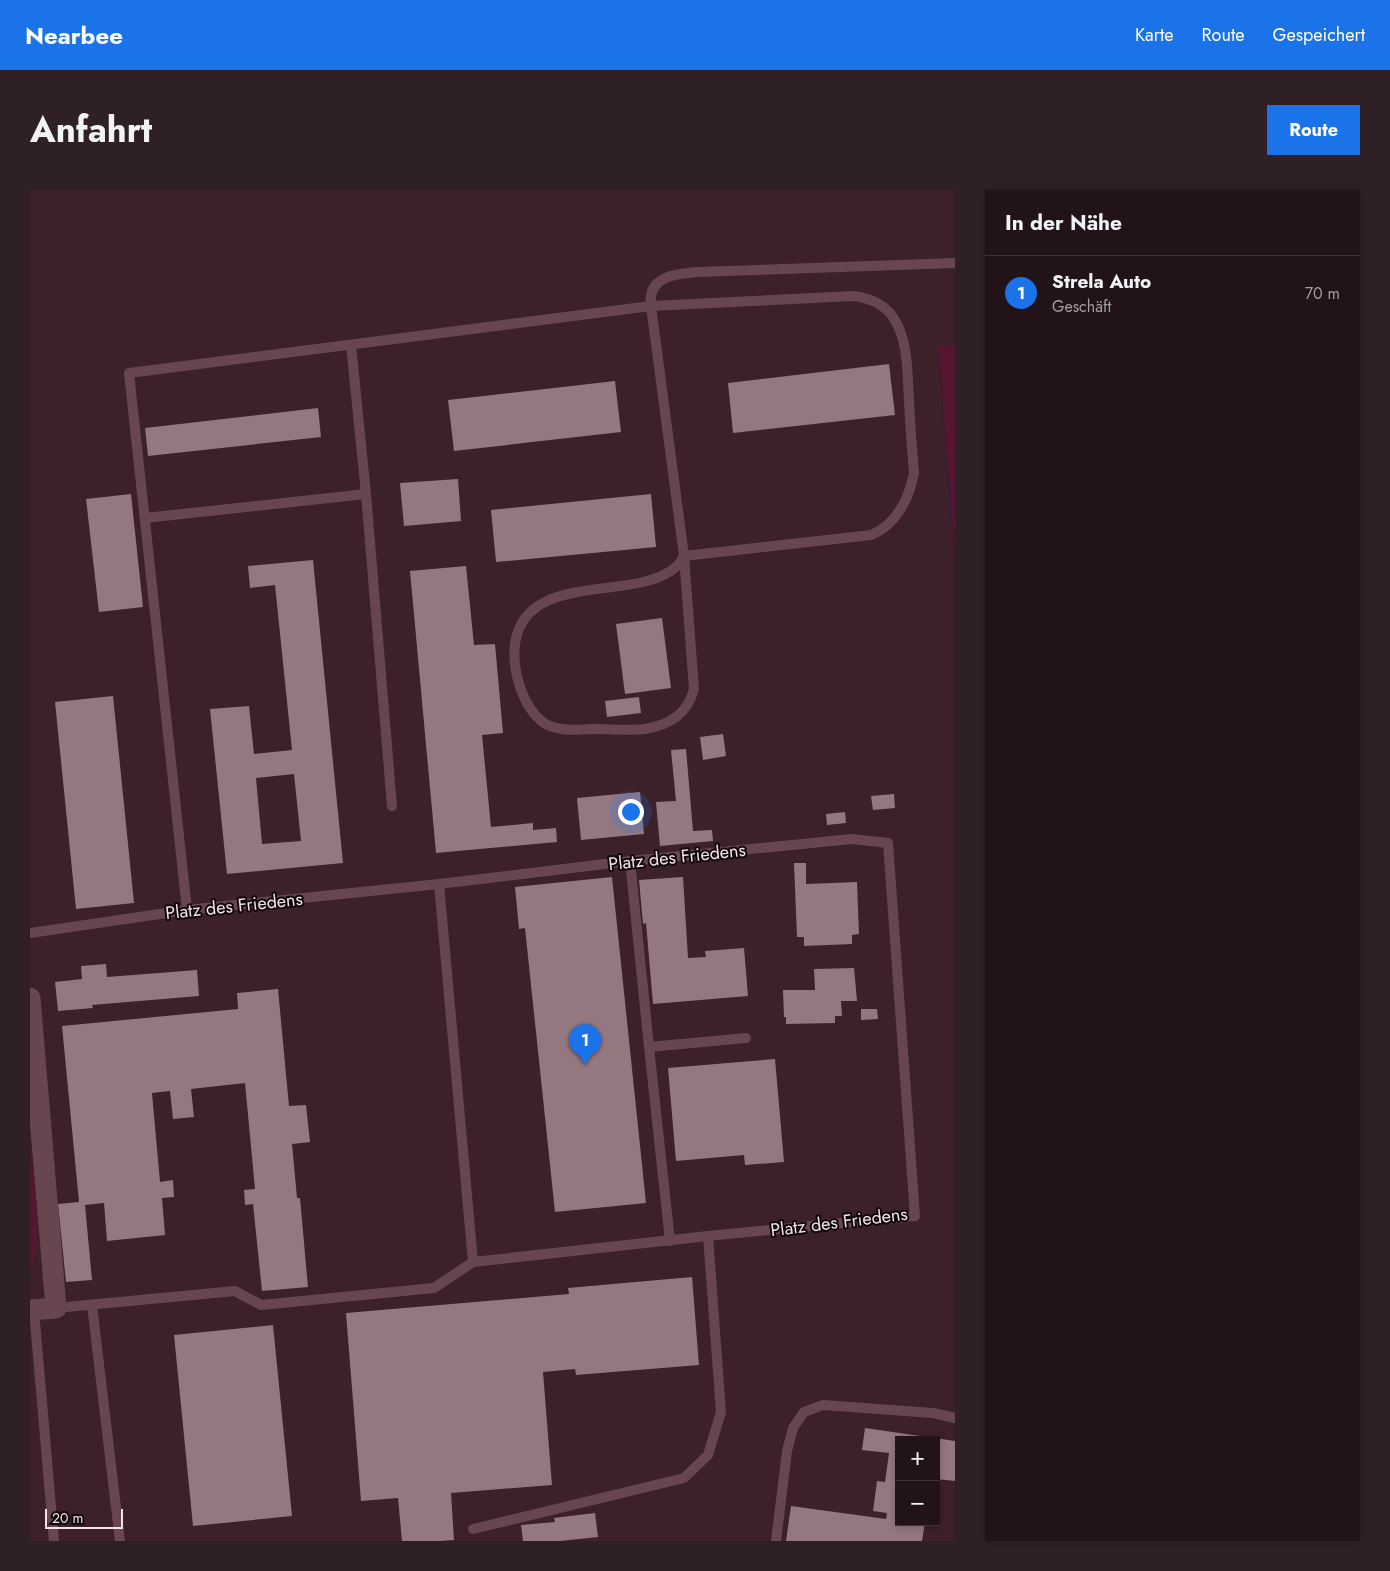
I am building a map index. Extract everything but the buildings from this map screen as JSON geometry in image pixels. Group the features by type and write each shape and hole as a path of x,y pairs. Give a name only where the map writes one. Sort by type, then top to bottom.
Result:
{"street":[{"path":"30,998 56,1308 32,1310"}],"lane":[{"path":"684,556 678,566 656,578 644,582 578,592 556,598 537,607 526,618 518,630 516,667 523,694 536,716 546,724 562,729 643,729 661,725 677,716 690,702 694,689 684,556 651,306 651,295 655,286 670,277 688,273 955,263"},
{"path":"186,910 129,373 651,306 854,296 866,298 881,305 892,316 900,329 906,357 914,473 908,495 887,527 871,535 684,556"},
{"path":"351,345 366,494 392,806"},
{"path":"145,518 366,494"},
{"name":"Platz des Friedens","path":"30,933 186,910 440,884 630,861 852,839 888,843 915,1216 708,1236 473,1262"},
{"path":"630,861 670,1241"},
{"path":"56,1308 235,1291 261,1306 434,1288 473,1262 440,884"},
{"path":"649,1047 746,1038"},
{"path":"473,1529 684,1478 708,1455 721,1412 708,1236"},
{"path":"92,1305 120,1541"},
{"path":"32,1310 54,1541"},
{"path":"776,1541 787,1450 793,1428 804,1412 823,1405 933,1413 955,1418"}],"shaded area":[{"path":"30,190 955,190 955,346 938,346 955,559 955,1541 30,1541"},
{"path":"938,345 955,346 955,559"},
{"path":"30,1148 38,1211 38,1244 35,1258 30,1268"}],"place":[{"name":"Strela Auto","path":"585,1065"}]}
